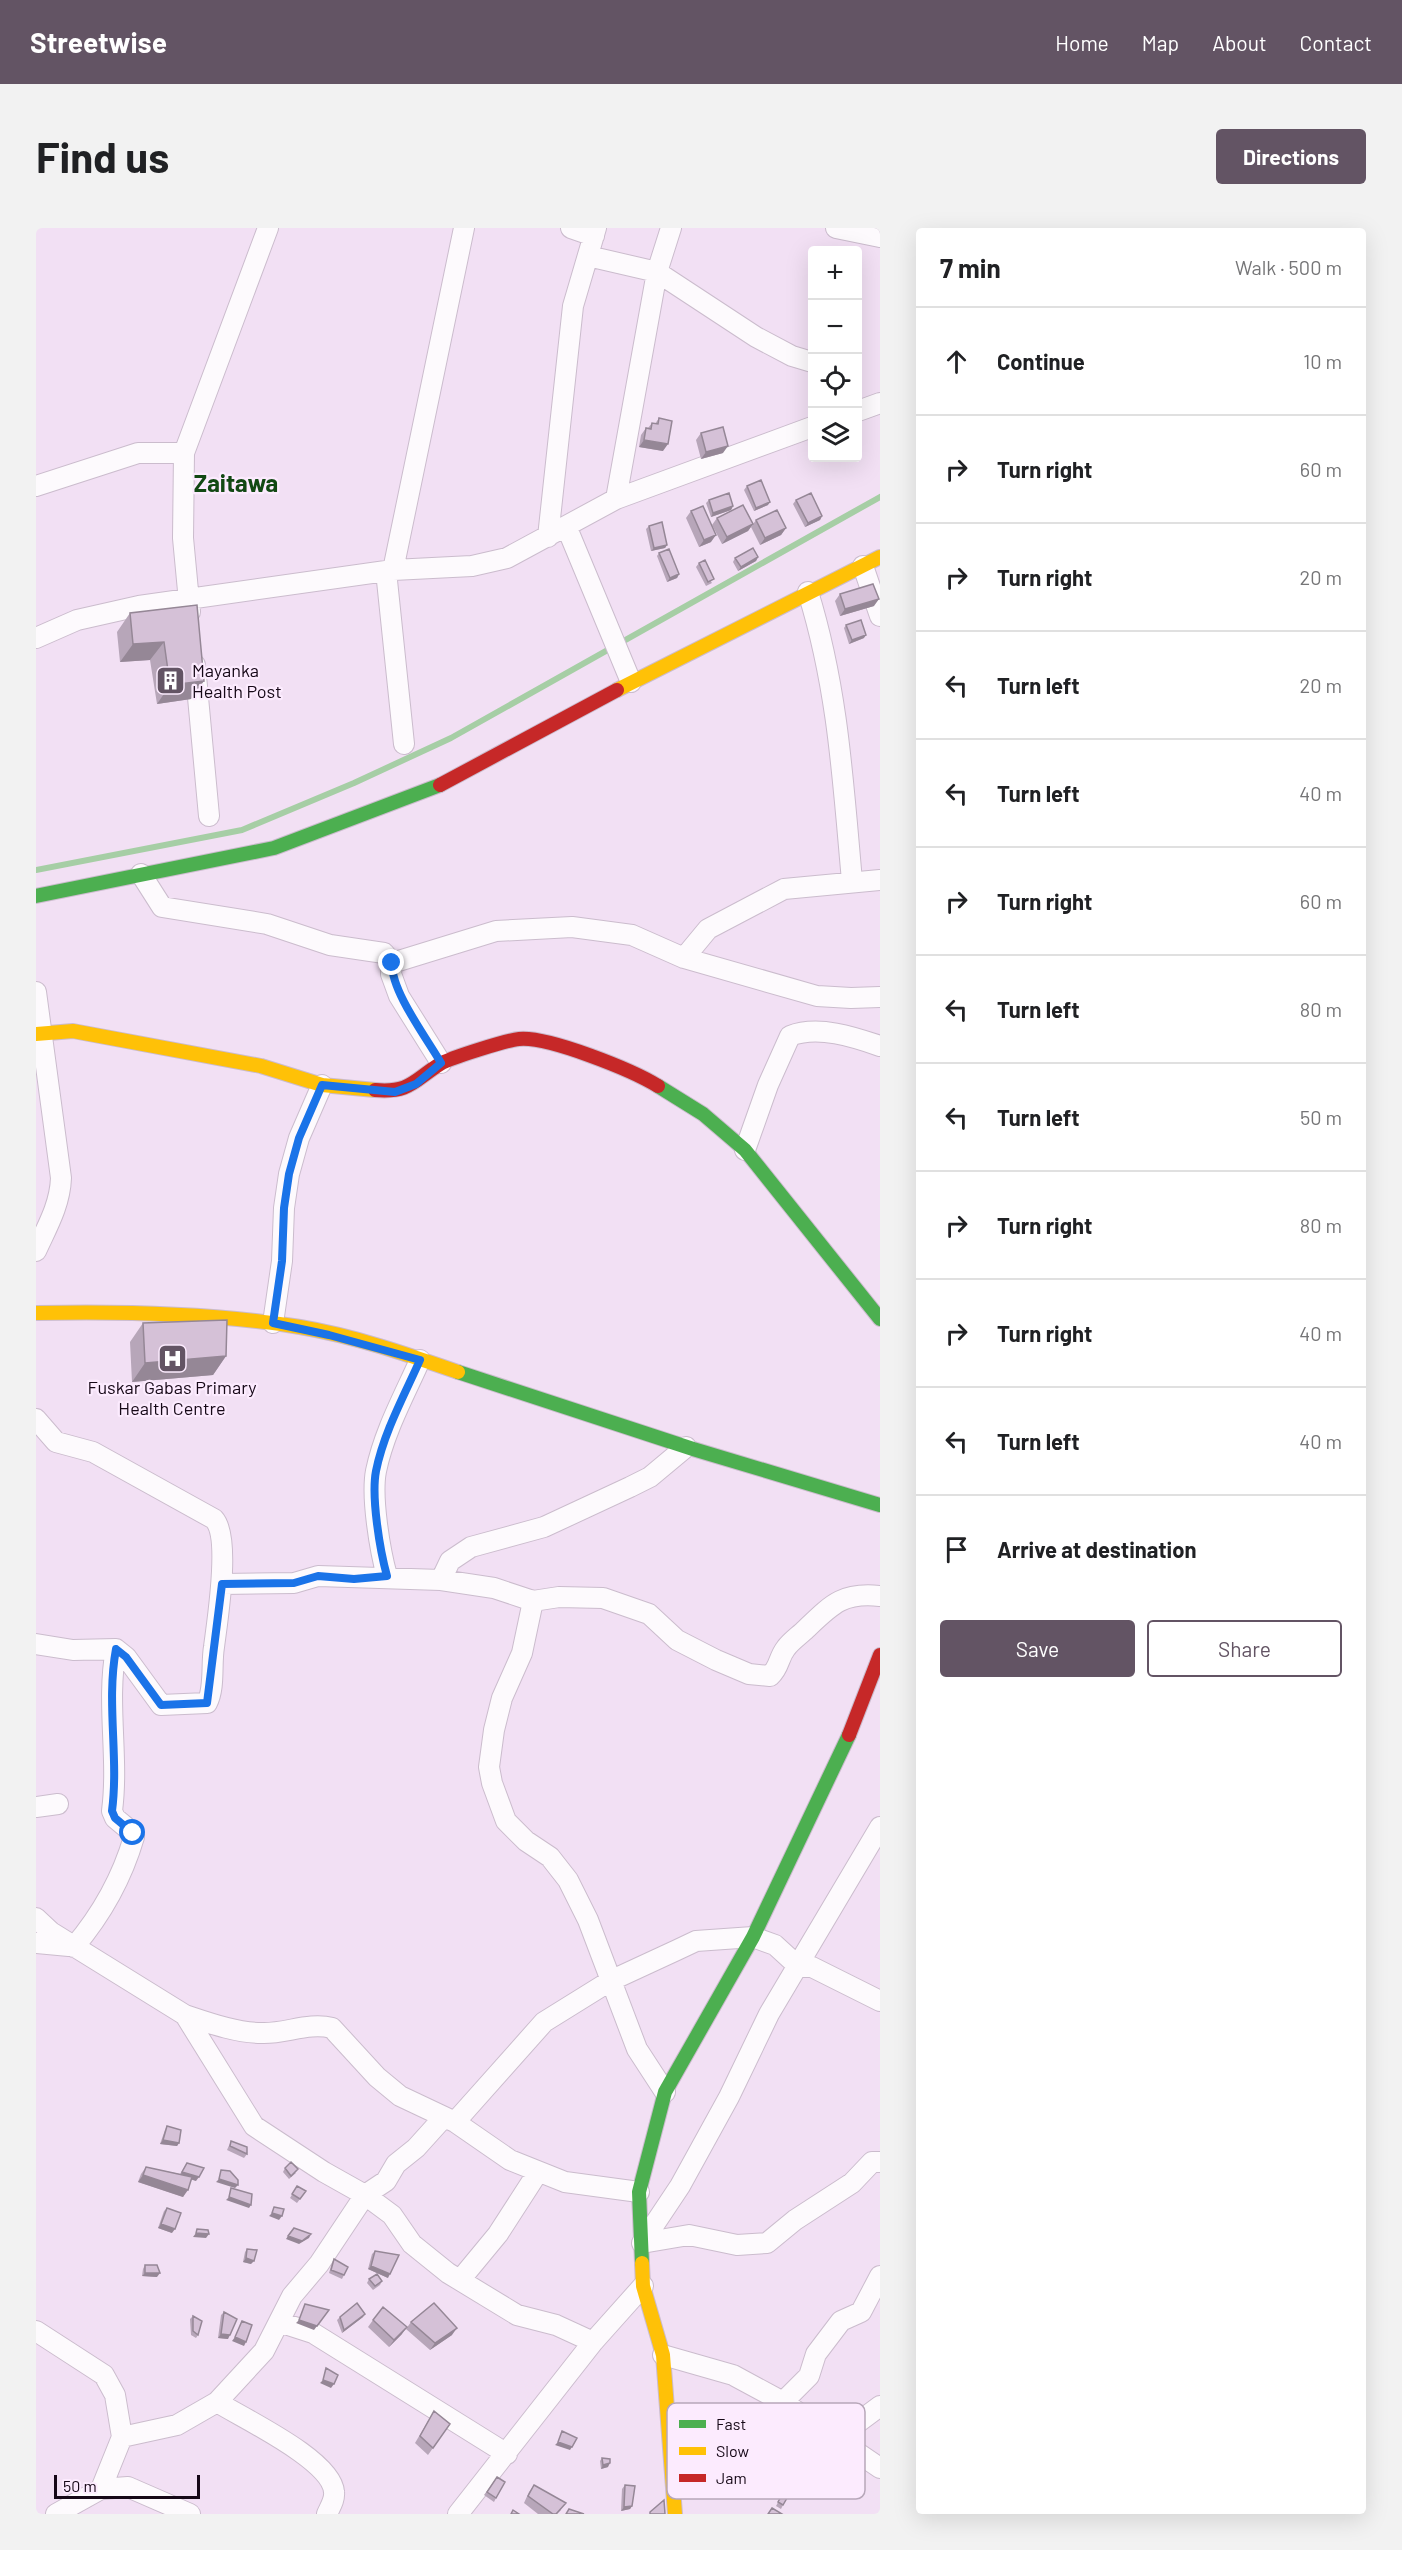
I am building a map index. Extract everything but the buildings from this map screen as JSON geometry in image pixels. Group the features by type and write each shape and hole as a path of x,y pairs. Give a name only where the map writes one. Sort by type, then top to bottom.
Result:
{"street":[{"path":"209,816 183,538 184,453 268,228"},
{"path":"404,744 389,571 464,228"},
{"path":"548,537 573,306 595,232 571,228"},
{"path":"616,499 657,272 671,228"},
{"path":"836,228 880,237"},
{"path":"588,256 657,272 756,337 792,356 808,361"},
{"path":"862,407 880,403"},
{"path":"36,638 76,620 139,606 389,571 472,566 507,558 567,528 616,499 808,429"},
{"path":"36,486 138,453 184,453"},
{"path":"567,528 628,676"},
{"path":"36,896 274,848 442,784 628,676 871,561 880,616"},
{"path":"808,592 824,646 838,722 852,881"},
{"path":"141,874 162,907 267,924 352,950 380,951 392,963 392,974 399,996 441,1063"},
{"path":"684,958 708,929 784,889 880,880"},
{"path":"392,963 496,932 572,927 632,936 684,958 817,996 880,997"},
{"path":"36,992 38,1034 61,1178 60,1193 52,1217 36,1251"},
{"path":"38,1034 73,1031 261,1066 322,1085 395,1092 416,1084 441,1063 519,1039 539,1041 637,1073 703,1114 745,1150 880,1319"},
{"path":"745,1150 768,1084 790,1036 798,1033 819,1032 849,1036 880,1046"},
{"path":"273,1323 282,1261 284,1208 289,1174 299,1138 322,1085"},
{"path":"36,1314 93,1311 273,1323 329,1335 420,1360 804,1485 880,1505"},
{"path":"387,1576 378,1525 375,1474 391,1424 420,1360"},
{"path":"36,1419 56,1442 93,1452 214,1519 218,1523 222,1584 207,1703 161,1705 126,1657 116,1649 73,1650 36,1644"},
{"path":"441,1580 450,1561 471,1547 544,1527 630,1487 650,1477 686,1447"},
{"path":"222,1584 294,1583 318,1576 354,1579 387,1576 441,1580 494,1588 533,1601 559,1597 603,1598 649,1614 677,1640 716,1660 749,1674 770,1676 779,1669 785,1649 831,1605 843,1598 861,1594 880,1596"},
{"path":"533,1601 522,1653 502,1698 489,1767 507,1821 526,1841 550,1857 568,1880 588,1920 637,2049 665,2092"},
{"path":"74,1947 95,1922 113,1892 127,1862 134,1837 133,1833 115,1818 112,1811 114,1750 111,1673 116,1649"},
{"path":"667,2408 663,2355 643,2286 639,2192 653,2131 665,2092 753,1937 875,1684 880,1655"},
{"path":"36,1807 58,1804"},
{"path":"642,2243 680,2186 729,2097 769,2014 799,1967 828,1912 866,1855 880,1827"},
{"path":"36,1918 51,1932 74,1947 185,2015 208,2023 262,2033 322,2026 332,2028 376,2076 400,2096 449,2119 491,2149 538,2172 565,2182 639,2192"},
{"path":"122,2438 177,2425 217,2402 264,2351 292,2296 319,2264 365,2195 386,2181 396,2164 449,2119 544,2022 610,1981 696,1941 753,1937 776,1945 799,1967 812,1967 880,2001"},
{"path":"36,1943 74,1947"},
{"path":"185,2015 254,2126 324,2172 365,2195 392,2215 412,2244 460,2280 517,2315 556,2325 593,2342"},
{"path":"642,2243 689,2235 737,2245 767,2243 795,2220 852,2183 872,2162 880,2162"},
{"path":"460,2280 498,2234 538,2172"},
{"path":"663,2355 733,2375 783,2402 809,2376 816,2354 841,2320 861,2312 880,2276"},
{"path":"458,2514 593,2342 643,2286"},
{"path":"279,2322 313,2333 507,2454"},
{"path":"36,2331 104,2375 115,2395 122,2438 101,2489"},
{"path":"217,2402 290,2444 321,2469 333,2484 335,2494 327,2514"},
{"path":"865,2417 880,2406"},
{"path":"865,2458 880,2468"},
{"path":"56,2514 101,2489 128,2487 190,2514"},
{"path":"674,2499 675,2514"}],"waterway":[{"path":"36,870 242,830 354,783 451,738 880,497"}],"traffic: fast":[{"path":"36,896 274,848 440,785"},
{"path":"658,1086 703,1114 745,1150 880,1319"},
{"path":"458,1372 693,1449 880,1505"},
{"path":"642,2263 639,2192 665,2092 753,1937 849,1735"}],"traffic: slow":[{"path":"617,690 880,557"},
{"path":"36,1034 73,1031 261,1066 322,1085 375,1090"},
{"path":"36,1313 168,1314 267,1322 360,1340 458,1372"},
{"path":"642,2263 643,2286 663,2355 667,2408"},
{"path":"674,2499 675,2514"}],"traffic: jam":[{"path":"440,785 617,690"},
{"path":"375,1090 404,1088 446,1061 519,1039 569,1048 629,1071 658,1086"},
{"path":"849,1735 880,1655"}],"place":[{"name":"Mayanka Health Post","path":"171,681"},
{"name":"Fuskar Gabas Primary Health Centre","path":"172,1359"}],"district":[{"name":"Zaitawa","path":"236,484"}],"route":[{"path":"133,1833 115,1818 112,1811 114,1750 111,1673 116,1649 126,1657 161,1705 207,1703 210,1698 213,1648 220,1612 222,1584 294,1583 318,1576 354,1579 387,1576 378,1525 375,1474 391,1424 420,1360 329,1335 273,1323 282,1261 284,1208 289,1174 299,1138 322,1085 358,1091 395,1092 416,1084 441,1063 416,1019 399,996 392,974 392,963"}]}
